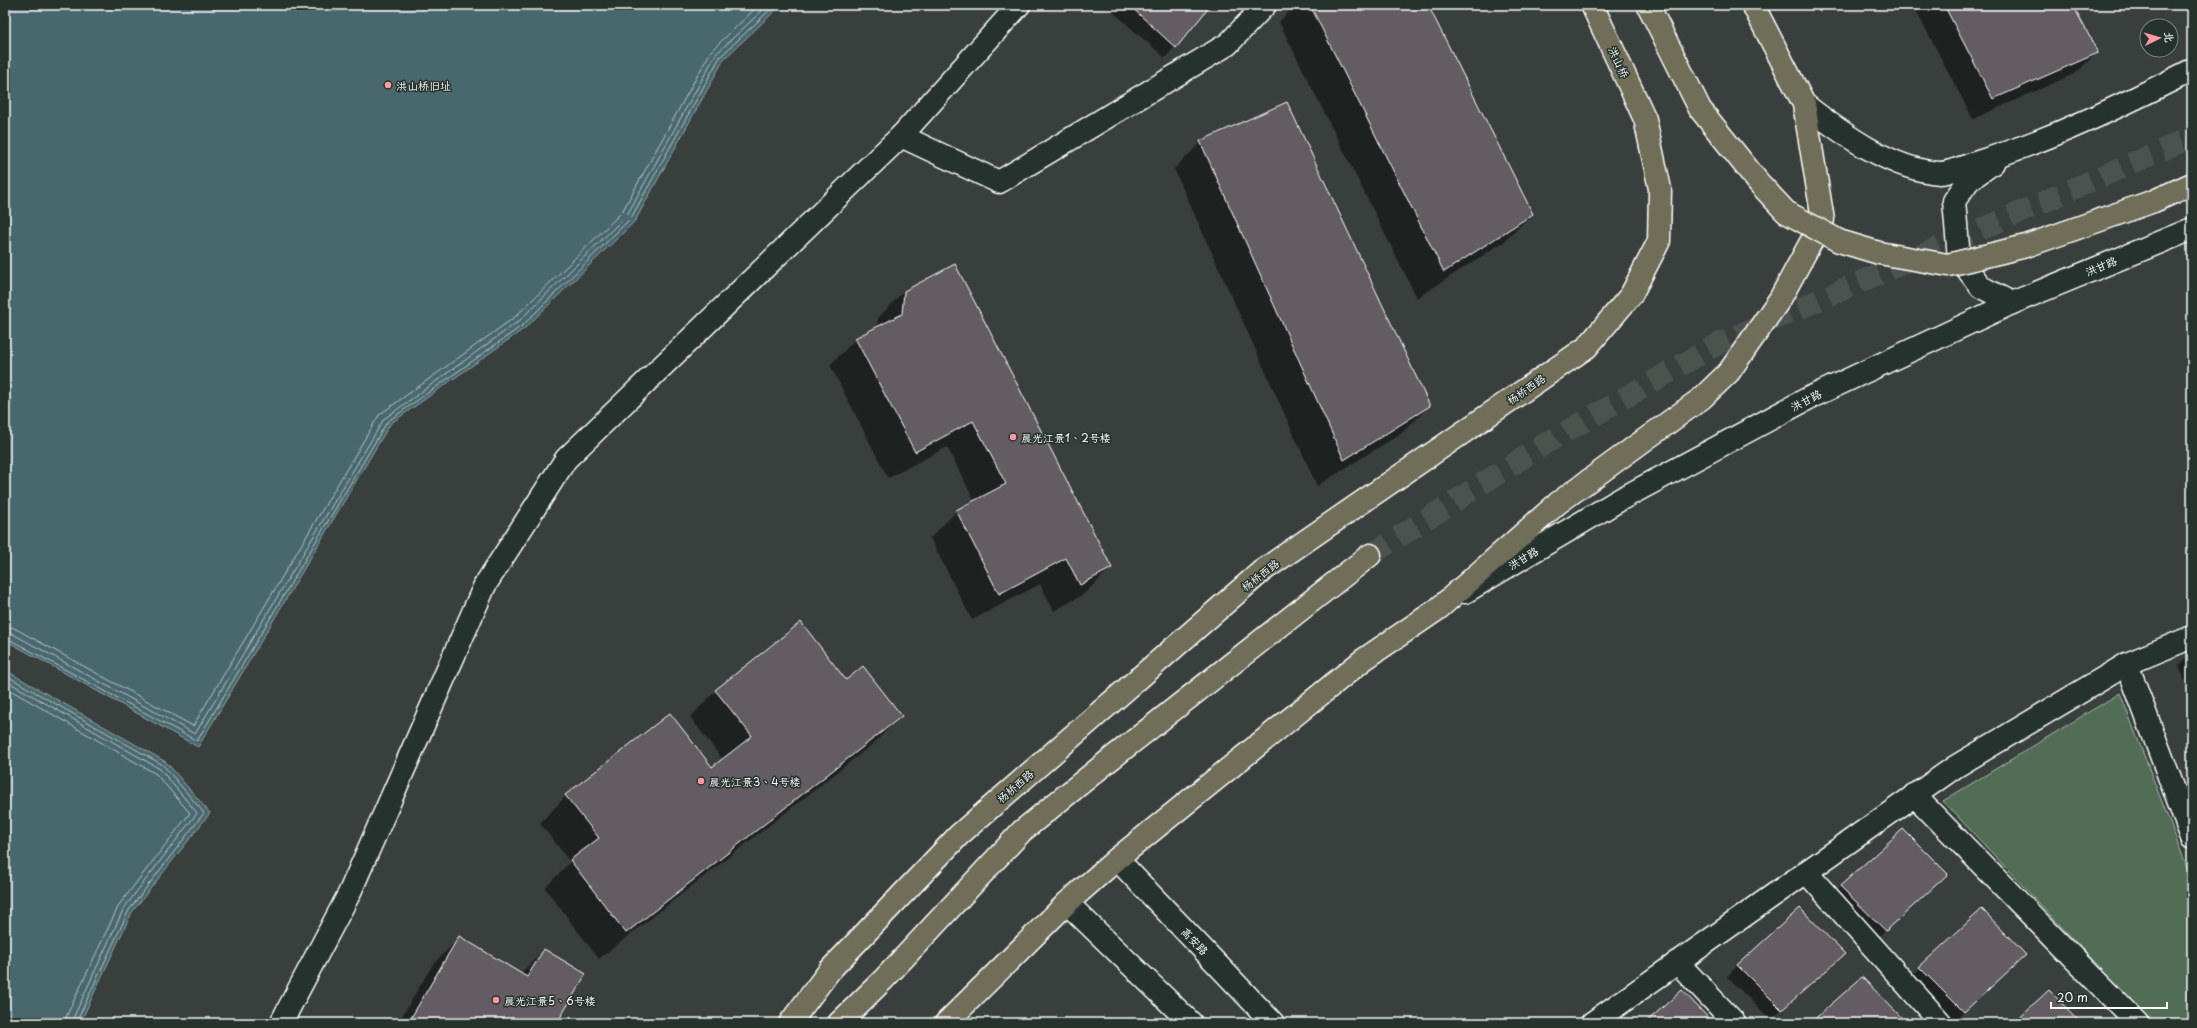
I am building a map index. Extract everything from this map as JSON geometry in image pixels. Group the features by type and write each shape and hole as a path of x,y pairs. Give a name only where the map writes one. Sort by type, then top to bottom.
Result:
{"main road":[{"path":"281,1023 349,894 485,585 566,459 901,136 1019,5"},
{"path":"901,136 999,182 1228,44 1265,5"},
{"name":"洪山桥","path":"1592,5 1646,119"},
{"path":"1648,5 1700,109 1759,183 1786,212 1839,241 1879,253 1948,265 2026,246 2154,201 2192,184"},
{"path":"946,1023 1067,903 1117,859 1363,660 1438,608 1558,503 1702,398 1728,372 1780,299 1823,220 1804,104 1753,5"},
{"path":"1804,104 1834,128 1872,150 1907,166 1942,173 2011,152 2112,110 2192,70"},
{"name":"杨桥西路","path":"790,1023 830,970 958,835 1262,571 1587,347 1631,295 1659,241 1660,189 1646,119"},
{"path":"2011,152 1969,180 1954,201 1959,258 1981,287 2012,303"},
{"name":"洪甘路","path":"1438,608 1620,499 1809,398 2012,303 2192,229"},
{"path":"839,1023 884,979 1022,831 1113,757 1370,555"},
{"path":"1592,1023 1955,767 2127,664 2192,637"},
{"path":"2127,664 2192,838"},
{"path":"1914,796 2137,1023"},
{"name":"高安路","path":"1117,859 1273,1023"},
{"path":"1806,872 1942,1023"},
{"path":"1067,903 1191,1023"},
{"path":"1677,962 1735,1023"}],"green space":[{"path":"2120,693 2192,880 2192,1023 2152,1023 1943,801"}],"water":[{"path":"5,5 781,5 724,59 635,221 525,328 390,424 198,747 5,640"},
{"path":"5,670 166,762 210,813 132,912 80,1023 5,1023"}],"building":[{"path":"1129,5 1211,5 1176,48"},
{"path":"1310,5 1428,5 1533,214 1444,272"},
{"path":"1944,5 2073,5 2098,53 1993,99"},
{"path":"1287,102 1430,406 1344,460 1200,141"},
{"name":"晨光江景1、2号楼","path":"955,264 1112,568 1080,585 1066,558 999,594 956,510 1006,484 973,421 915,452 855,338 902,314 904,291"},
{"name":"晨光江景3、4号楼","path":"801,622 846,680 863,666 902,716 626,933 570,860 599,838 565,795 670,713 712,767 752,736 715,690"},
{"path":"1903,829 1948,874 1886,931 1840,886"},
{"path":"1800,908 1845,954 1782,1010 1737,965"},
{"path":"1982,909 2026,955 1964,1012 1919,967"},
{"name":"晨光江景5、6号楼","path":"459,936 527,977 544,949 586,974 557,1023 408,1023"},
{"path":"1862,977 1906,1022 1810,1023"},
{"path":"1682,990 1713,1023 1645,1023"},
{"path":"2049,990 2081,1023 2013,1023"}],"tunnel":[{"path":"1370,555 1543,445 1718,344 2192,137"}],"place":[{"name":"洪山桥旧址","path":"388,85"},
{"name":"晨光江景1、2号楼","path":"1013,437"},
{"name":"晨光江景3、4号楼","path":"701,781"},
{"name":"晨光江景5、6号楼","path":"496,1000"}]}
